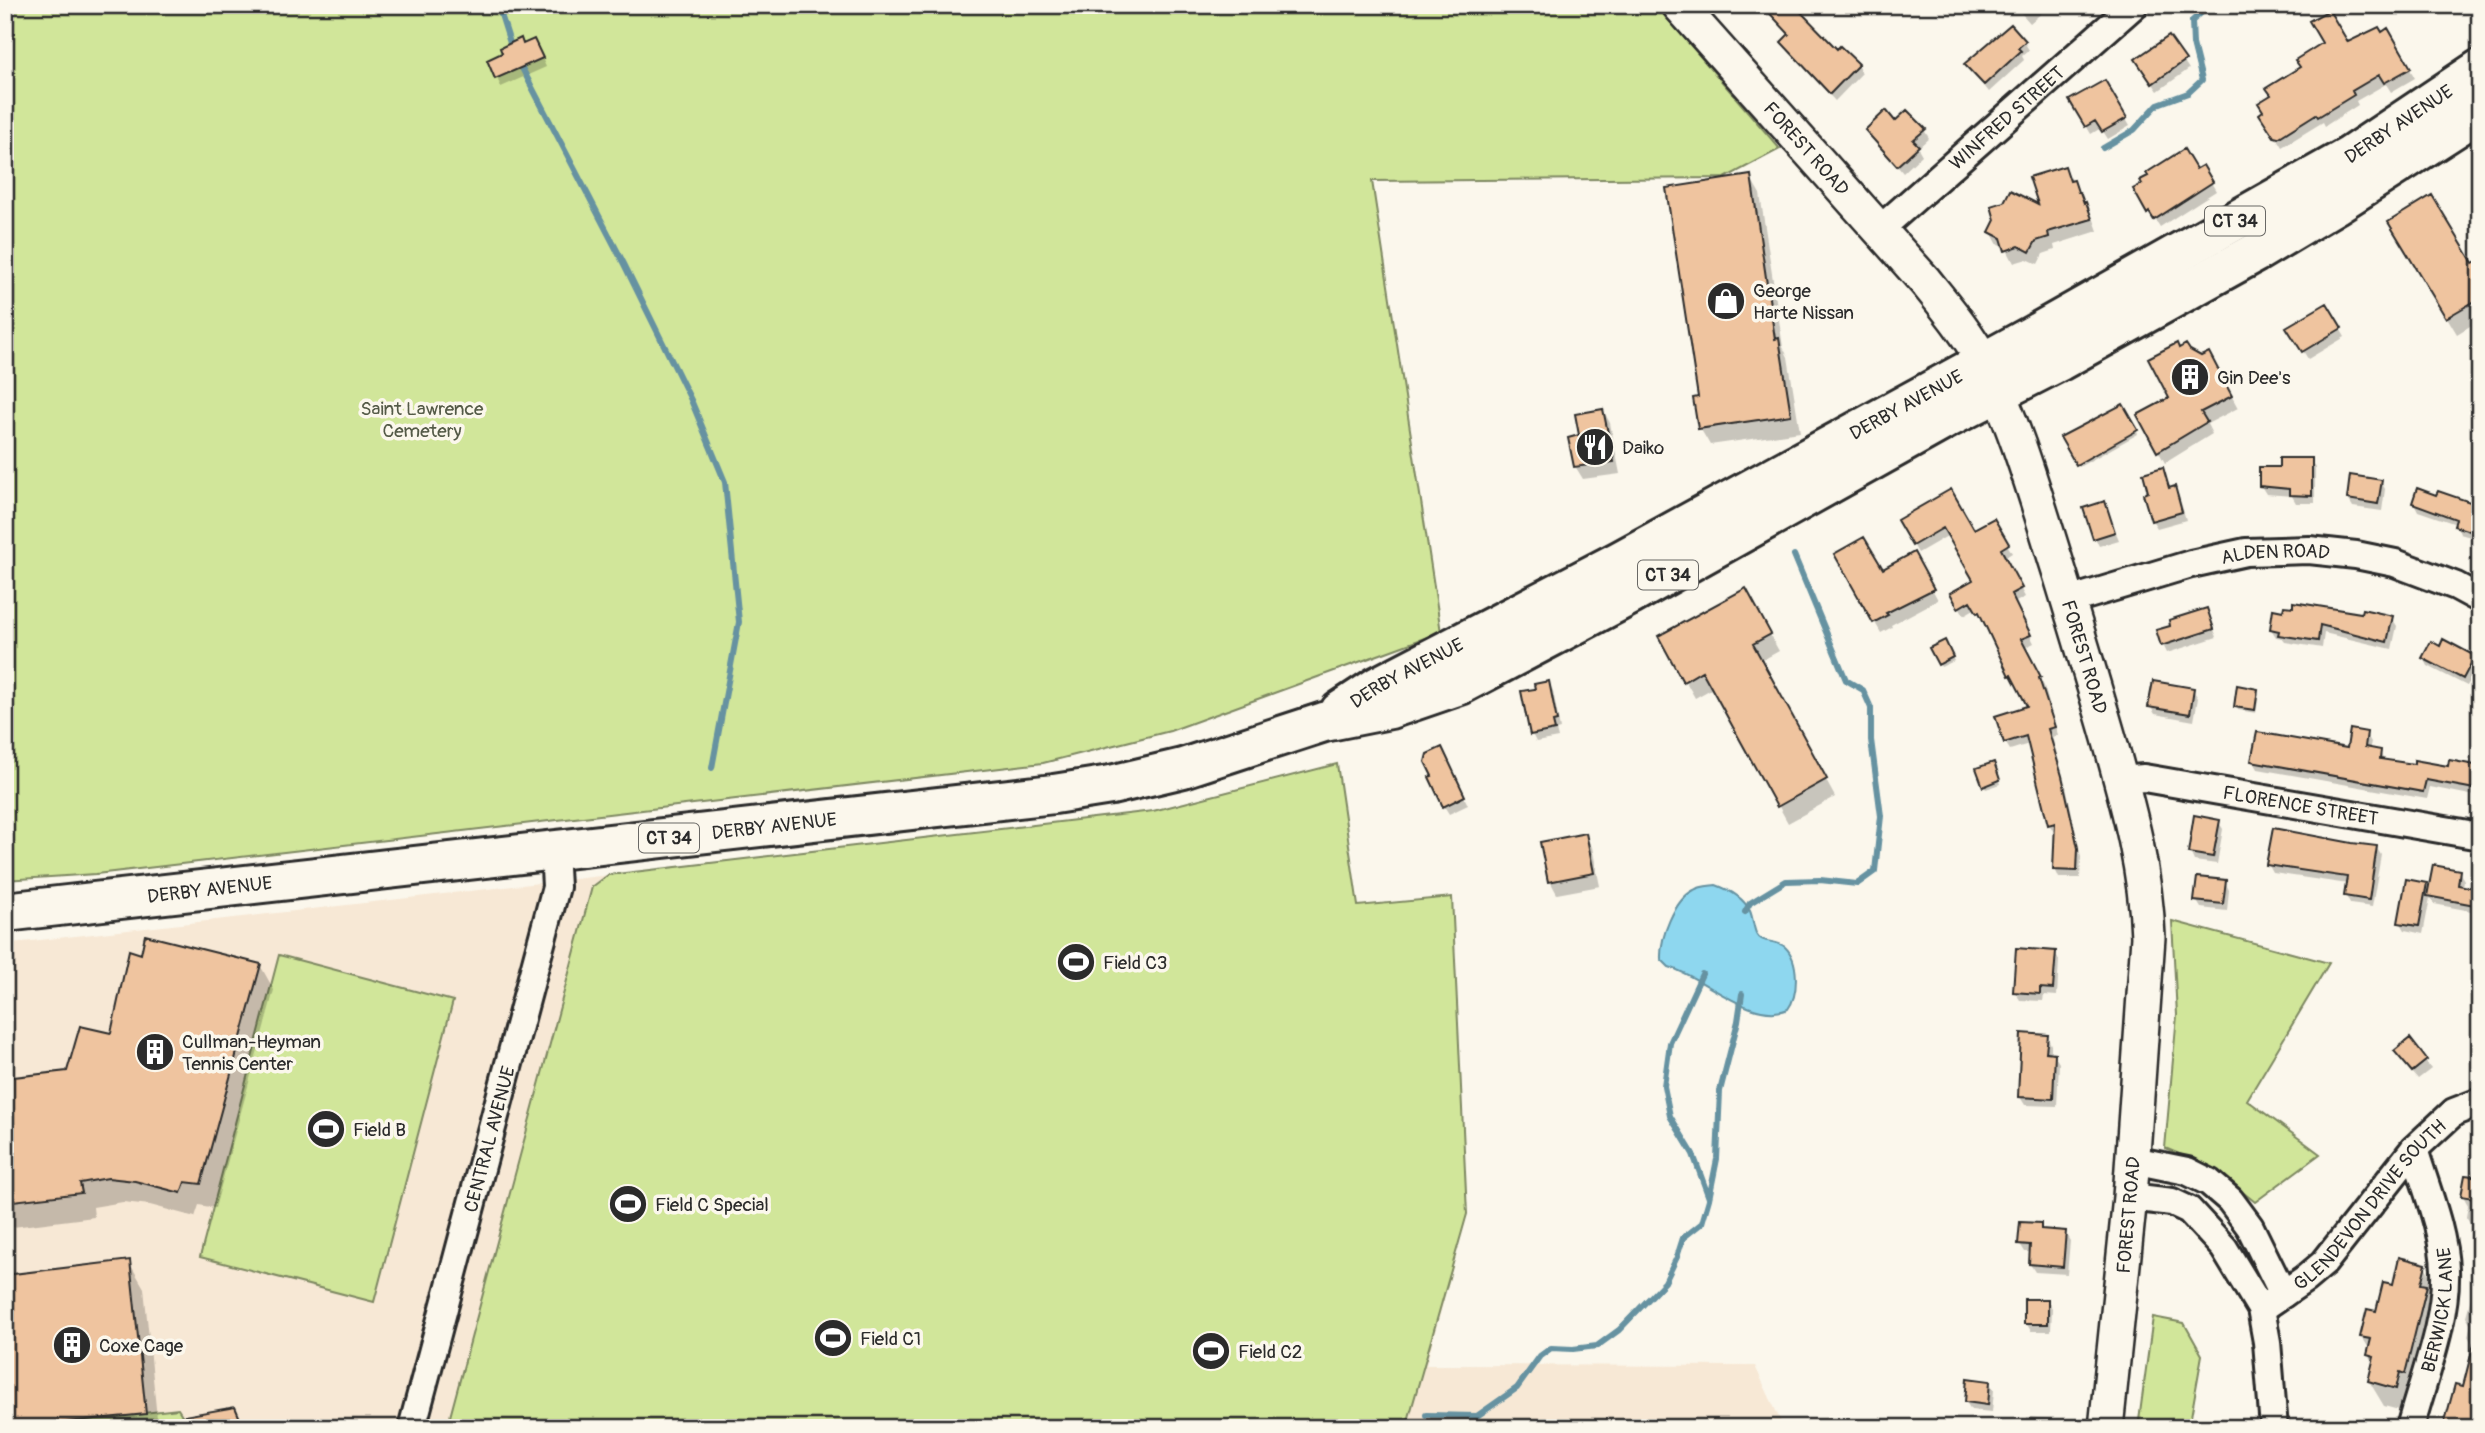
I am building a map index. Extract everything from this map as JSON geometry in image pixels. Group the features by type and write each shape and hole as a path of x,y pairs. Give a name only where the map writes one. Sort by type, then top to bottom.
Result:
{"highway":[{"name":"DERBY AVENUE","path":"5,912 1088,789 1183,768 1324,722 1390,709 1460,685 1613,585 1948,418 2045,329 2350,156 2480,69"},
{"name":"DERBY AVENUE","path":"1990,377 2123,327 2335,205 2480,112"}],"main road":[{"name":"FOREST ROAD","path":"1679,5 1925,281 1959,323 1990,377 2034,494 2068,601 2135,833 2147,902 2146,981 2133,1160 2106,1428"}],"street":[{"name":"WINFRED STREET","path":"1879,230 2120,10"},
{"name":"ALDEN ROAD","path":"2068,601 2191,564 2246,552 2309,550 2395,563 2456,586 2480,600"},
{"name":"FLORENCE STREET","path":"2121,780 2144,778 2480,836"},
{"name":"CENTRAL AVENUE","path":"412,1428 556,887 554,850"},
{"name":"GLENDEVON DRIVE SOUTH","path":"2261,1309 2324,1263 2414,1149 2454,1112 2480,1102"},
{"name":"BERWICK LANE","path":"2410,1428 2440,1318 2445,1271 2443,1246 2414,1149"},
{"path":"2133,1160 2187,1171 2209,1182 2230,1200 2250,1227 2283,1294"},
{"path":"2130,1197 2172,1202 2189,1210 2224,1248 2261,1309 2267,1342 2274,1428"}],"shaded area":[{"path":"1337,764 1358,906 1452,897 1467,1214 1426,1365 1755,1366 1784,1428 5,1428 5,944 1099,819 1197,802"}],"green space":[{"name":"Saint Lawrence Cemetery","path":"5,5 1656,5 1780,149 1725,178 1372,181 1441,632 1170,731 1043,763 96,874 5,880"},
{"path":"1337,764 1358,906 1452,897 1467,1214 1406,1428 447,1428 592,887 608,875 1153,811"},
{"path":"2172,921 2329,963 2247,1100 2320,1154 2255,1202 2213,1168 2165,1148 2177,1015"},
{"name":"Field B","path":"279,955 453,1001 374,1302 200,1257"},
{"path":"2153,1317 2184,1323 2202,1355 2189,1428 2138,1428"},
{"path":"178,1409 190,1428 13,1428"}],"water":[{"path":"1716,885 1744,902 1759,937 1785,947 1790,953 1795,968 1796,986 1788,1009 1774,1012 1743,1005 1669,967 1661,959 1666,931 1680,902 1696,889"}],"building":[{"path":"1762,5 1794,5 1837,49 1840,46 1859,64 1830,94 1781,42 1789,34"},
{"path":"2329,10 2348,42 2379,27 2382,32 2388,28 2411,68 2384,83 2379,75 2352,91 2354,95 2318,117 2316,114 2278,138 2274,137 2259,114 2263,111 2258,103 2271,95 2266,88 2300,67 2295,60 2322,43 2309,21"},
{"path":"2011,24 2026,41 2018,48 2021,51 1984,85 1964,64"},
{"path":"2169,36 2186,60 2152,84 2135,59"},
{"path":"521,38 523,44 534,39 543,58 495,79 487,60 502,53 500,48"},
{"path":"2105,80 2127,118 2102,132 2095,121 2085,127 2069,100"},
{"path":"1886,110 1895,121 1907,110 1926,129 1913,140 1919,146 1897,166 1865,130"},
{"path":"2184,149 2196,169 2203,165 2213,182 2154,220 2149,212 2147,214 2133,189 2142,184 2140,180 2148,176 2146,173"},
{"path":"2065,166 2070,181 2074,180 2084,203 2086,202 2092,219 2048,232 2049,237 2036,241 2030,252 2019,246 2005,251 2001,238 1989,232 1995,220 1991,206 2004,202 2010,190 2038,204 2029,177"},
{"name":"George Harte Nissan","path":"1751,175 1775,339 1779,338 1791,415 1698,429 1693,398 1698,397 1666,188"},
{"path":"2432,195 2473,263 2480,259 2480,298 2446,318 2388,222"},
{"path":"2327,303 2342,328 2302,352 2286,327"},
{"name":"Gin Dee's","path":"2177,343 2179,348 2186,344 2190,350 2201,356 2209,352 2232,396 2201,412 2207,422 2157,452 2137,415 2169,398 2148,358"},
{"path":"2123,404 2138,430 2076,465 2060,437"},
{"path":"1603,409 1614,462 1574,467 1568,438 1579,435 1575,414"},
{"path":"2279,458 2312,458 2312,496 2289,495 2289,489 2259,486 2259,467 2279,467"},
{"path":"2163,467 2169,488 2175,486 2182,512 2151,521 2143,494 2148,492 2143,473"},
{"path":"2350,475 2382,480 2378,504 2347,499"},
{"path":"2417,488 2436,495 2438,491 2479,505 2470,531 2454,526 2456,519 2412,503"},
{"path":"1951,489 1974,529 1994,518 2009,544 2001,549 2022,588 2011,594 2031,635 2021,639 2041,677 2039,678 2055,727 2048,729 2078,848 2077,871 2053,870 2055,823 2048,825 2026,736 2004,743 1995,716 2027,706 2011,675 2009,676 1979,612 1977,613 1970,601 1958,608 1950,593 1973,580 1943,528 1912,546 1897,520"},
{"path":"2105,501 2115,532 2093,539 2083,508"},
{"path":"1864,537 1883,569 1914,552 1934,589 1886,613 1888,615 1873,623 1834,554"},
{"path":"1746,588 1771,634 1753,644 1827,779 1777,807 1702,671 1683,682 1658,636"},
{"path":"2293,602 2361,613 2362,609 2393,616 2387,642 2320,625 2318,641 2278,635 2279,631 2270,629 2273,609 2283,611 2284,606 2293,607"},
{"path":"2207,608 2214,629 2161,646 2156,630 2170,626 2169,620"},
{"path":"2443,639 2475,656 2463,679 2422,658 2431,641 2440,646"},
{"path":"1945,640 1953,657 1938,665 1929,648"},
{"path":"1549,681 1557,721 1553,722 1555,730 1530,735 1521,691 1535,689 1534,684"},
{"path":"2153,681 2194,688 2190,714 2148,707"},
{"path":"2237,685 2258,689 2255,710 2234,707"},
{"path":"2350,729 2367,732 2365,747 2381,750 2380,759 2414,764 2414,760 2448,766 2449,760 2480,766 2480,790 2426,780 2423,792 2251,761 2257,732 2347,748"},
{"path":"1442,747 1465,796 1443,807 1425,762 1427,754"},
{"path":"1994,762 2000,780 1983,787 1976,768"},
{"path":"2194,815 2220,820 2213,857 2188,853"},
{"path":"2273,828 2377,846 2369,900 2344,896 2347,877 2266,865"},
{"path":"1586,833 1594,873 1548,882 1540,842"},
{"path":"2433,865 2460,870 2458,885 2480,889 2480,906 2427,896"},
{"path":"2197,877 2226,880 2223,904 2194,901"},
{"path":"2406,879 2427,883 2419,926 2398,923"},
{"name":"Cullman-Heyman Tennis Center","path":"145,935 261,964 201,1184 185,1182 181,1193 135,1181 108,1178 80,1183 82,1193 5,1202 5,1078 67,1071 80,1026 111,1033 129,950 141,954"},
{"path":"2016,948 2056,951 2053,989 2040,988 2040,994 2013,992"},
{"path":"2021,1033 2048,1035 2046,1052 2055,1053 2053,1099 2018,1097"},
{"path":"2410,1038 2427,1060 2412,1072 2394,1051"},
{"path":"2465,1175 2480,1177 2480,1199 2461,1196"},
{"path":"2020,1222 2041,1223 2041,1229 2066,1231 2063,1267 2029,1264 2030,1245 2018,1244"},
{"path":"2399,1257 2426,1264 2421,1284 2427,1285 2405,1374 2400,1372 2396,1389 2368,1381 2374,1357 2367,1355 2371,1339 2360,1337 2367,1309 2376,1311 2383,1282 2393,1284"},
{"name":"Coxe Cage","path":"130,1260 146,1414 5,1428 5,1275"},
{"path":"2024,1299 2048,1299 2048,1324 2024,1324"},
{"path":"2474,1343 2480,1344 2480,1425 2471,1422 2469,1428 2444,1425 2455,1384 2463,1386"},
{"path":"1967,1378 1990,1381 1988,1405 1965,1402"},
{"path":"235,1407 244,1428 168,1428 167,1419"}],"waterway":[{"path":"498,5 510,43"},
{"path":"2103,148 2134,130 2158,104 2188,93 2202,80 2193,44 2192,21 2210,5"},
{"path":"522,68 691,400 725,482 739,622 712,768"},
{"path":"1745,912 1750,903 1786,881 1820,880 1857,884 1875,871 1881,816 1871,740 1871,708 1863,690 1846,680 1794,555"},
{"path":"1702,974 1670,1043 1664,1086 1670,1116 1693,1154 1709,1198"},
{"path":"1426,1415 1477,1416 1517,1388 1540,1356 1551,1348 1597,1346 1619,1330 1665,1282 1683,1238 1702,1223 1709,1199 1717,1159 1720,1091 1742,994"}],"place":[{"name":"George Harte Nissan","path":"1726,301"},
{"name":"Gin Dee's","path":"2190,377"},
{"name":"Daiko","path":"1595,447"},
{"name":"Field C3","path":"1076,962"},
{"name":"Cullman-Heyman Tennis Center","path":"155,1052"},
{"name":"Field B","path":"326,1129"},
{"name":"Field C Special","path":"628,1204"},
{"name":"Field C1","path":"833,1338"},
{"name":"Coxe Cage","path":"72,1345"},
{"name":"Field C2","path":"1211,1351"}]}
